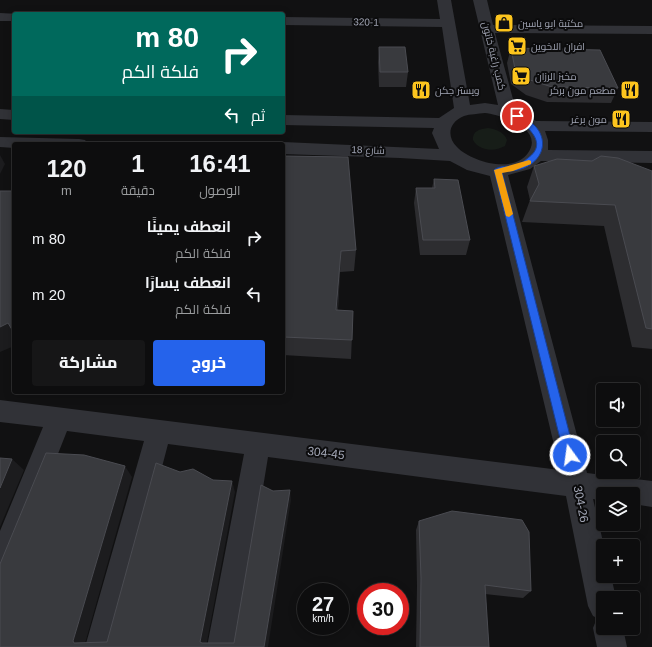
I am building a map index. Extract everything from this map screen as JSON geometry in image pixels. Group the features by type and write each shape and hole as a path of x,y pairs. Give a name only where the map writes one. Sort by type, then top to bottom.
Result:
{"street":[{"path":"444,0 463,111"},
{"name":"كمب راغبة خاتون","path":"480,0 508,112"},
{"path":"0,17 12,17"},
{"name":"320-1","path":"285,21 448,23"},
{"path":"487,29 652,30"},
{"path":"485,108 508,112 531,126 540,140 540,148 537,155 521,166 498,170 473,166 452,156 445,148 441,139 440,131 444,123 455,114 463,111 485,108"},
{"path":"0,114 12,115"},
{"path":"285,120 444,123"},
{"path":"531,126 652,127"},
{"path":"0,142 12,142"},
{"name":"شارع 18","path":"285,148 400,152 452,156"},
{"path":"537,155 652,157"},
{"name":"304-26","path":"498,170 577,485 600,591"},
{"name":"304-45","path":"0,411 652,494"},
{"path":"0,565 59,419"},
{"path":"100,647 159,431"},
{"path":"222,647 258,444"},
{"path":"609,635 612,647"}],"shaded area":[{"path":"488,128 497,130 504,135 507,140 505,146 492,150 483,148 476,144 473,140 474,134 479,130"}],"building":[{"path":"379,47 405,47 408,72 380,72"},
{"path":"511,48 600,50 618,88 552,87 530,80 515,69"},
{"path":"285,156 348,157 356,250 341,251 336,310 353,311 352,340 285,337"},
{"path":"601,156 618,158 652,171 652,329 646,328 615,205 530,201 539,184 534,166 557,159 592,161"},
{"path":"434,179 458,180 470,240 423,240 416,188 435,188"},
{"path":"0,191 12,191 12,330 8,323 0,327"},
{"path":"46,453 84,455 125,466 73,641 74,643 107,642 156,463 180,472 193,469 213,480 232,481 200,642 202,643 234,643 261,485 273,491 290,490 264,647 0,647 0,564"},
{"path":"0,458 12,459 0,488"},
{"path":"452,511 522,520 529,532 531,591 485,585 489,647 420,647 421,578 419,521"}],"slow traffic":[{"path":"509,214 498,170 510,170 529,162"}],"place":[{"name":"مكتبة ابو ياسين","path":"504,23"},
{"name":"افران الاخوين","path":"517,46"},
{"name":"مخبز الرزان","path":"521,76"},
{"name":"ويستر جكن","path":"421,90"},
{"name":"مطعم مون بركر","path":"630,90"},
{"name":"مون برغر","path":"621,119"}],"route":[{"path":"517,116 524,120 537,133 540,140 540,148 537,155 530,162 510,170 498,170 570,455"}]}
